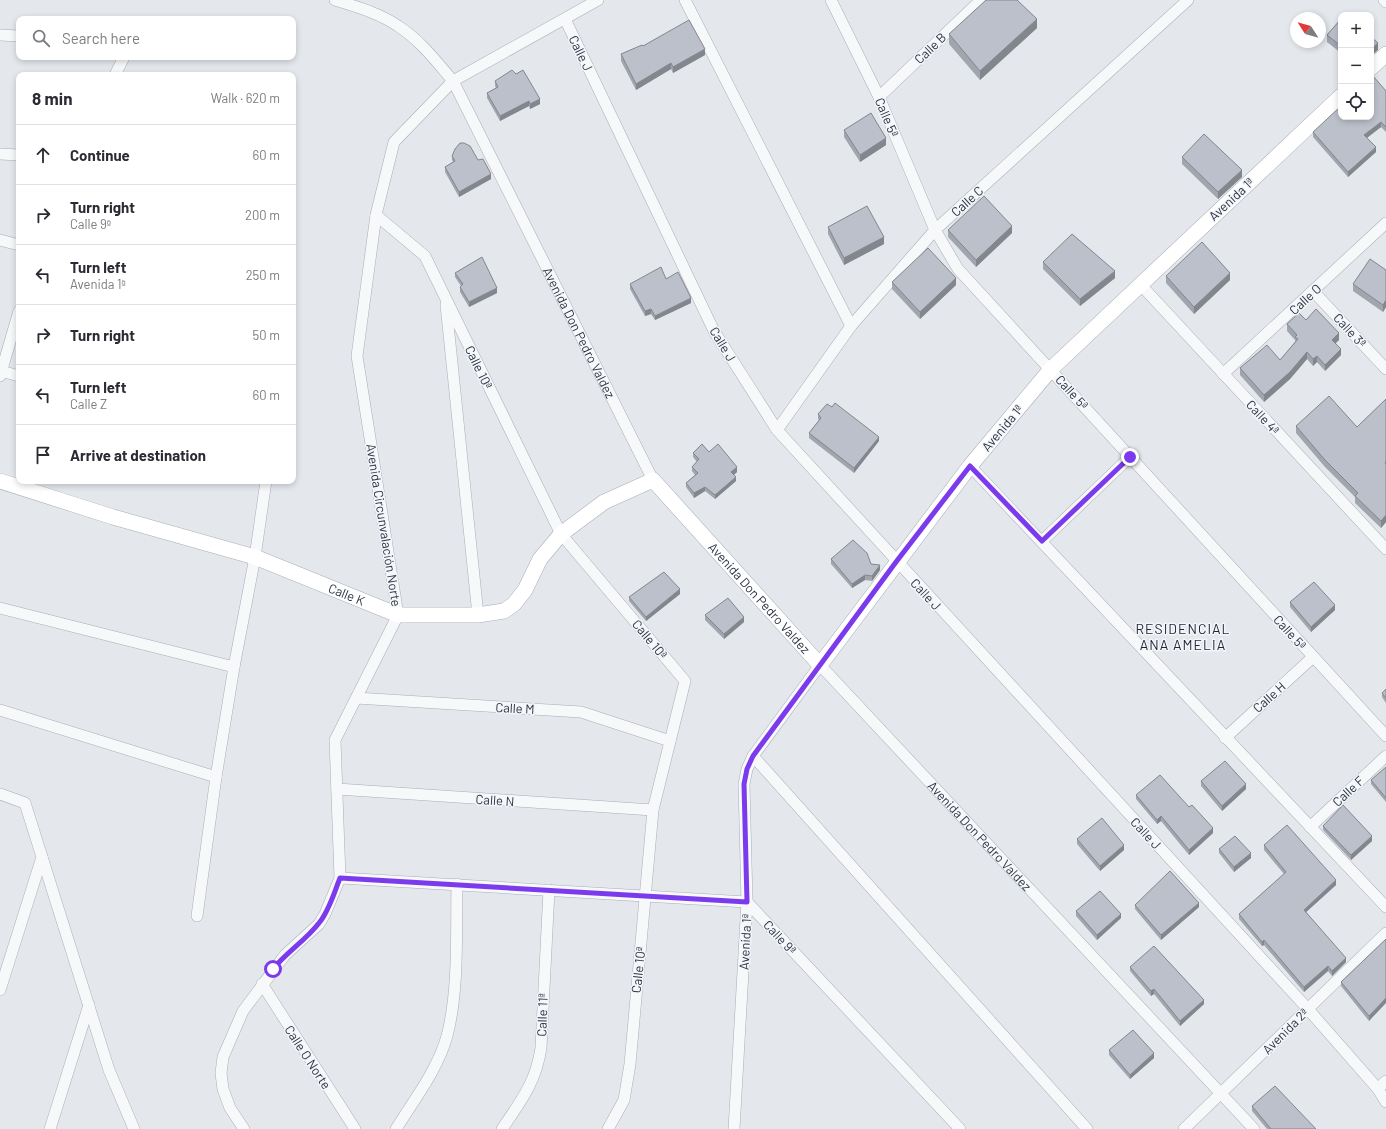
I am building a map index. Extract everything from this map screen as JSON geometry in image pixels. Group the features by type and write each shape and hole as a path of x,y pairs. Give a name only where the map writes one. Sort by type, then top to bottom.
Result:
{"street":[{"name":"Avenida Don Pedro Valdez","path":"335,0 374,13 398,26 423,46 453,81 653,480 820,666 1254,1129"},
{"name":"Avenida Circunvalación Norte","path":"244,1129 230,1108 223,1089 221,1074 223,1057 243,1011 285,955 319,924 325,914 340,878 335,740 398,615 357,356 376,215 394,142 453,81 598,0"},
{"path":"685,0 851,326"},
{"name":"Calle 5ª","path":"831,0 879,97 935,230 952,260 966,278 1386,736"},
{"name":"Calle B","path":"879,97 981,0"},
{"name":"Calle C","path":"777,430 851,326 935,230 1188,0"},
{"name":"Calle J","path":"565,19 714,331 777,430 896,562 1307,1008 1378,1089 1386,1102"},
{"path":"0,35 16,36"},
{"path":"1374,65 1386,54"},
{"path":"116,72 122,60"},
{"name":"Avenida 1ª","path":"734,1129 747,902 744,784 747,769 753,756 896,562 970,466 1051,369 1338,99"},
{"path":"0,154 16,155"},
{"name":"Calle 10ª","path":"376,215 425,256 561,534 685,681 653,810 630,1064 624,1100 608,1129"},
{"name":"Calle O","path":"1223,374 1386,223"},
{"path":"0,240 16,244"},
{"name":"Calle 4ª","path":"1140,284 1386,550"},
{"name":"Calle 3ª","path":"1314,291 1386,369"},
{"path":"445,297 478,615"},
{"path":"16,319 4,349 1,373 16,376"},
{"path":"1042,541 1130,457"},
{"path":"970,466 1386,907"},
{"name":"Calle K","path":"0,482 113,517 255,558 398,615 478,615 504,611 514,604 525,590 540,559 561,534 604,502 653,480"},
{"path":"197,916 216,777 234,667 255,558 266,484"},
{"path":"0,608 234,667"},
{"name":"Calle H","path":"1225,738 1313,657"},
{"name":"Calle M","path":"356,698 581,712 670,741"},
{"path":"0,710 216,777"},
{"path":"753,756 1087,1129"},
{"name":"Calle F","path":"1310,827 1386,756"},
{"name":"Calle N","path":"337,789 653,810"},
{"path":"0,794 25,803 109,1070 134,1129"},
{"path":"0,990 42,857"},
{"path":"340,878 747,902"},
{"path":"396,1129 434,1065 447,1037 453,1009 457,884"},
{"name":"Calle 11ª","path":"502,1129 530,1086 538,1068 541,1048 549,890"},
{"name":"Calle 9ª","path":"747,902 960,1129"},
{"name":"Avenida 2ª","path":"1184,1129 1386,933"},
{"name":"Calle O Norte","path":"262,984 355,1129"},
{"path":"50,1129 89,1005"},
{"path":"1378,1089 1386,1081"}],"building":[{"path":"986,0 1017,0 1037,19 980,71 949,34"},
{"path":"689,20 705,49 673,67 671,63 636,84 621,54 642,45 643,46"},
{"path":"1338,22 1338,44 1327,35"},
{"path":"1374,40 1378,43 1374,46"},
{"path":"512,70 516,74 523,70 540,99 530,104 529,101 500,116 487,93 498,87 495,81"},
{"path":"1374,77 1386,91 1386,127 1381,122 1364,135 1376,147 1348,172 1313,132 1338,109 1338,120 1374,120"},
{"path":"871,113 886,138 860,155 844,130"},
{"path":"1204,134 1242,170 1218,192 1182,157"},
{"path":"460,143 470,146 478,160 483,159 491,174 459,192 445,167 455,161 452,156"},
{"path":"984,196 1012,226 976,260 948,230"},
{"path":"867,206 884,237 844,258 828,227"},
{"path":"1072,234 1115,271 1080,299 1043,262"},
{"path":"1202,242 1230,273 1194,307 1166,276"},
{"path":"928,248 956,278 920,312 892,282"},
{"path":"482,257 497,288 469,302 460,287 463,284 455,273"},
{"path":"1370,259 1386,270 1386,300 1383,305 1353,284"},
{"path":"661,267 666,279 678,272 691,298 655,316 651,309 645,311 630,284"},
{"path":"1316,309 1339,333 1332,340 1341,349 1325,365 1317,356 1313,359 1307,352 1290,372 1264,395 1240,368 1267,345 1280,360 1298,339 1295,337 1297,335 1287,324 1299,313 1306,320"},
{"path":"1329,396 1357,427 1386,399 1386,515 1381,521 1355,496 1358,493 1325,460 1296,426"},
{"path":"835,403 879,437 854,468 809,433 821,418 818,414 827,404 832,407"},
{"path":"702,444 709,452 718,444 737,467 731,472 736,477 715,495 705,487 694,493 686,483 698,473 692,467 699,459 693,453"},
{"path":"853,540 867,553 871,564 880,565 872,576 865,575 852,584 831,559"},
{"path":"664,572 680,589 646,617 629,597"},
{"path":"1314,582 1335,605 1311,627 1290,602"},
{"path":"728,598 744,617 724,634 705,615"},
{"path":"1386,689 1386,698 1382,693"},
{"path":"1225,761 1246,784 1222,806 1201,781"},
{"path":"1386,767 1386,798 1371,780"},
{"path":"1160,775 1189,807 1192,805 1213,828 1189,850 1161,816 1157,820 1136,795"},
{"path":"1343,805 1372,836 1351,855 1323,826"},
{"path":"1102,818 1124,845 1100,866 1077,839"},
{"path":"1287,825 1336,880 1304,910 1346,958 1332,971 1328,966 1304,987 1264,940 1262,942 1239,914 1286,872 1264,845"},
{"path":"1235,836 1251,853 1234,867 1219,849"},
{"path":"1170,871 1199,903 1161,935 1135,905"},
{"path":"1100,891 1121,914 1097,935 1076,911"},
{"path":"1386,939 1386,998 1369,1016 1341,982"},
{"path":"1154,946 1204,1000 1180,1021 1154,989 1151,991 1130,967"},
{"path":"1133,1030 1154,1053 1130,1075 1109,1050"},
{"path":"1275,1086 1316,1129 1271,1129 1252,1106"}],"district":[{"name":"RESIDENCIAL ANA AMELIA","path":"1183,636"}],"route":[{"path":"273,969 285,955 319,924 325,914 340,878 747,902 744,784 747,769 753,756 896,562 970,466 1042,541 1130,457"}]}
